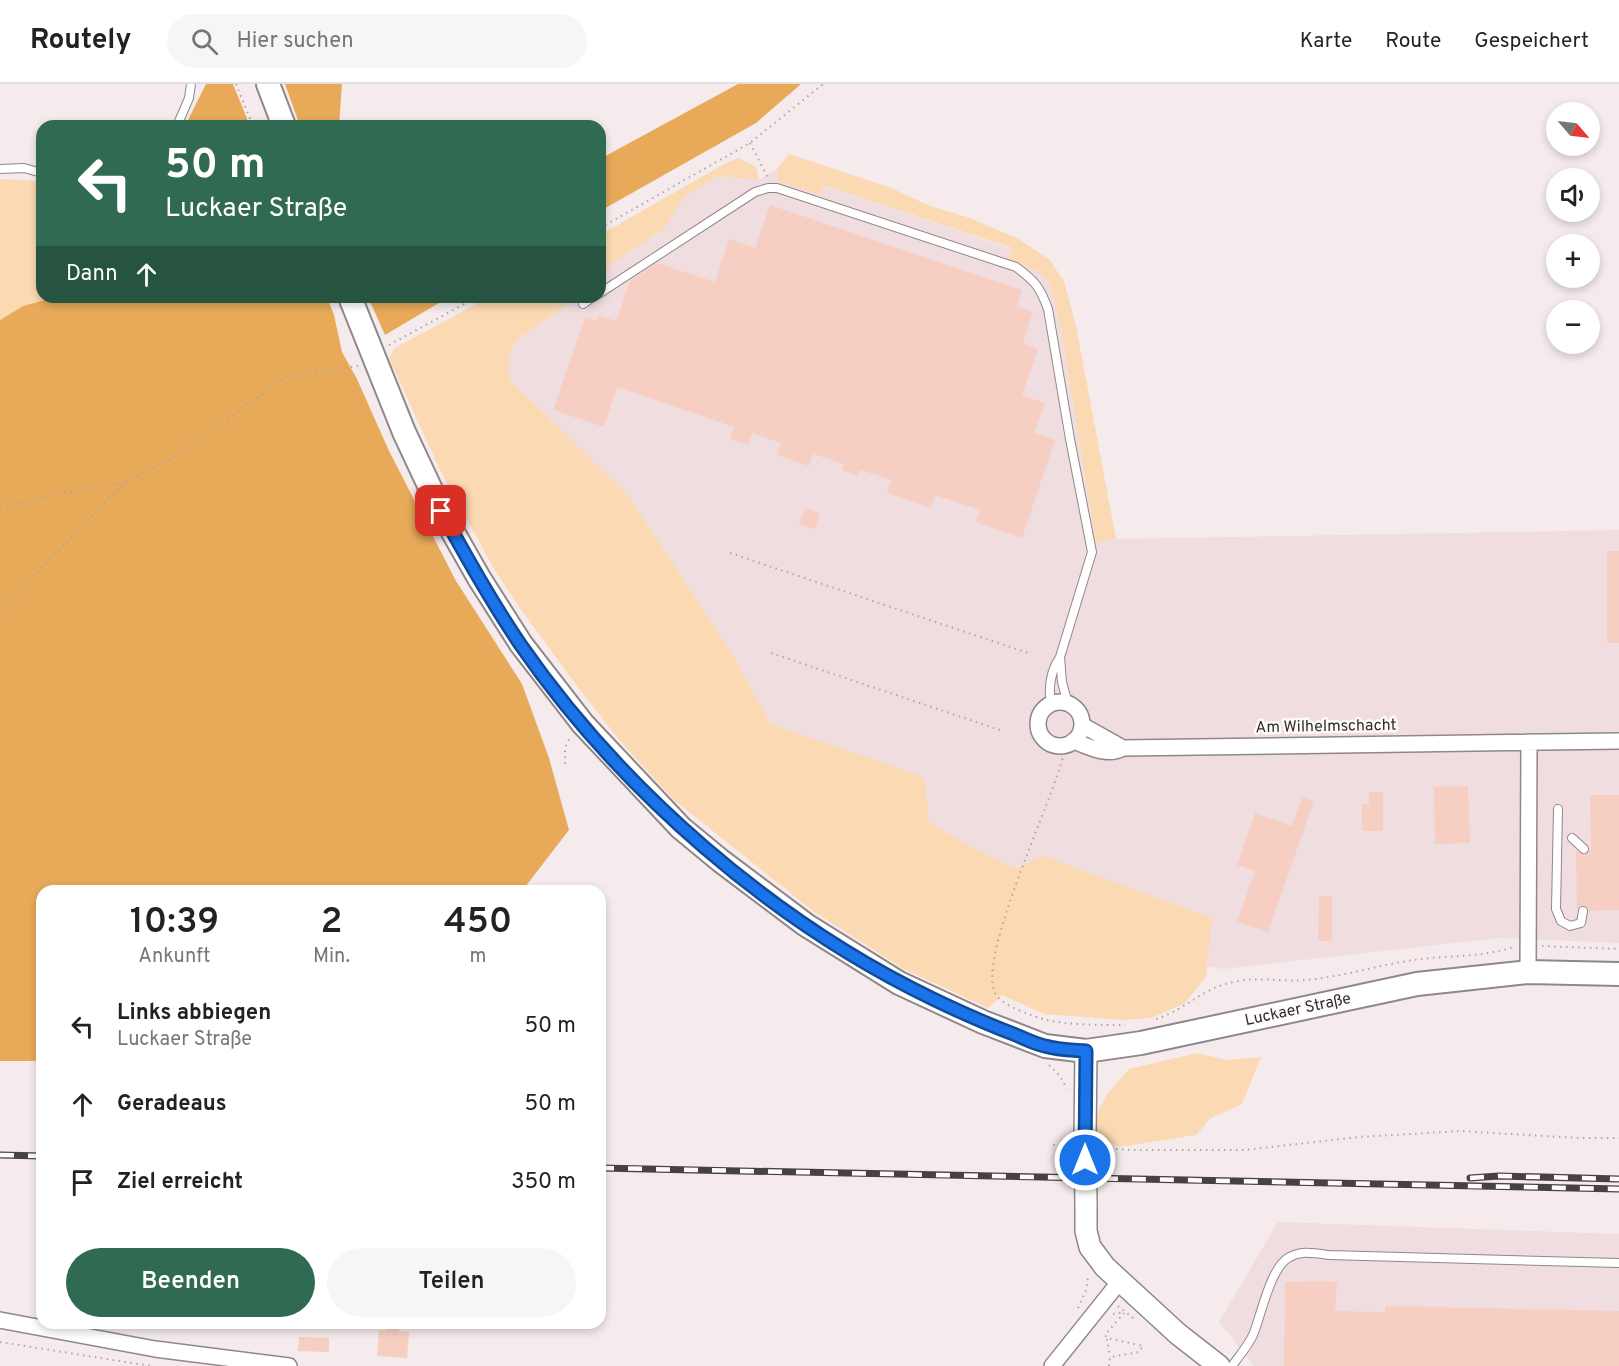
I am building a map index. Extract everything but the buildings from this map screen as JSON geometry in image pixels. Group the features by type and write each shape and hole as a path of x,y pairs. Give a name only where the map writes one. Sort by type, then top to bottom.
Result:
{"main road":[{"path":"268,84 282,120"},
{"name":"Luckaer Straße","path":"351,303 362,361 404,432 441,511 479,579 521,644 583,724 681,828 806,925 899,982 983,1022 1045,1046 1086,1051 1141,1043 1411,986 1528,972 1619,974"}],"street":[{"path":"1051,704 1058,702 1068,704"},
{"name":"Am Wilhelmschacht","path":"1051,704 1042,711 1038,720 1043,738 1051,744 1060,746 1070,743 1107,753 1115,752 1123,747"},
{"name":"Am Wilhelmschacht","path":"1068,704 1079,714 1082,725 1123,747 1619,741"},
{"path":"1070,743 1079,734 1082,725"},
{"path":"1528,972 1529,742"},
{"path":"1086,1051 1086,1231 1090,1247 1105,1267 1120,1281 1178,1334 1219,1366"},
{"path":"1052,1366 1120,1281"},
{"path":"0,1320 36,1327"},
{"path":"48,1329 155,1349 289,1366"}],"lane":[{"path":"180,120 189,98 191,84"},
{"path":"0,169 24,168 36,171"},
{"path":"606,289 754,192 768,188 777,188 1016,267 1033,279 1041,290 1048,309 1092,552 1060,657 1053,667 1050,683 1051,704"},
{"path":"1060,657 1062,682 1068,704"},
{"path":"1558,809 1556,909 1561,921 1570,926 1581,923 1583,911"},
{"path":"1572,838 1584,849"},
{"path":"1232,1366 1252,1335 1282,1263 1289,1257 1304,1252 1619,1263"}],"path":[{"path":"236,84 251,120"},
{"path":"606,225 750,143 823,84"},
{"path":"750,143 768,179 768,188"},
{"path":"0,611 124,483 175,456 287,376 362,361 466,303"},
{"path":"0,508 61,493 124,483"},
{"path":"730,553 1032,654"},
{"path":"771,653 1000,730"},
{"path":"565,764 565,748 572,733 583,724"},
{"path":"1070,743 1004,921 992,963 994,993 1000,1000 1011,1006 1048,1020 1133,1025"},
{"path":"1152,1021 1176,1010 1216,986 1239,980 1263,978 1305,980 1406,961 1483,954 1529,946 1619,949"},
{"path":"1043,1061 1060,1076 1069,1093"},
{"path":"1053,1145 1085,1143 1131,1150 1244,1150 1359,1137 1460,1131 1619,1138"},
{"path":"1109,1366 1110,1357 1105,1335 1125,1312"},
{"path":"1107,1338 1143,1346 1139,1352 1110,1357"},
{"path":"0,1342 151,1366"}],"shaded area":[{"path":"206,84 233,84 248,120 188,120"},
{"path":"285,84 342,84 339,120 298,120"},
{"path":"738,84 801,84 756,123 606,208 606,156"},
{"path":"789,154 891,188 930,206 967,217 1017,238 1049,259 1064,281 1076,326 1116,539 1096,543 1062,335 1050,282 1035,270 1009,259 1012,248 824,185 820,195 779,182 776,170"},
{"path":"739,158 756,167 759,180 718,176 684,197 664,229 610,265 606,271 606,232 726,163"},
{"path":"776,170 779,182 820,195 823,185 1012,249 1009,259 1035,270 1051,282 1097,543 1116,539 1619,530 1619,943 1500,938 1223,969 1057,941 771,724 730,650 629,496 509,379 509,353 517,340 569,303 606,303 606,271 610,265 664,229 683,197 718,176 759,180"},
{"path":"0,179 36,181 36,302 23,306 0,320"},
{"path":"36,302 329,303 342,352 357,379 389,451 456,581 522,684 549,758 569,830 527,885 36,885 36,1061 0,1061 0,320 23,306"},
{"path":"371,303 439,303 385,335"},
{"path":"478,303 569,303 517,340 509,353 509,379 629,496 730,650 771,724 924,777 929,822 965,844 1016,869 1043,856 1212,918 1206,977 1184,1004 1151,1018 1123,1020 1044,1014 1002,995 988,1008 902,968 813,911 673,799 620,741 577,686 494,569 441,472 389,358 395,348"},
{"path":"1197,1053 1227,1060 1261,1057 1242,1104 1211,1118 1196,1135 1119,1147 1092,1133 1095,1118 1107,1094 1129,1069"},
{"path":"1278,1222 1619,1234 1619,1366 1254,1366 1219,1322"}],"railway":[{"path":"0,1155 36,1156"},
{"path":"606,1168 1619,1189"},
{"path":"1470,1178 1499,1176 1619,1179"}],"route":[{"path":"441,511 479,579 521,644 601,745 681,828 806,925 899,982 983,1022 1045,1046 1086,1051 1085,1160"}]}
